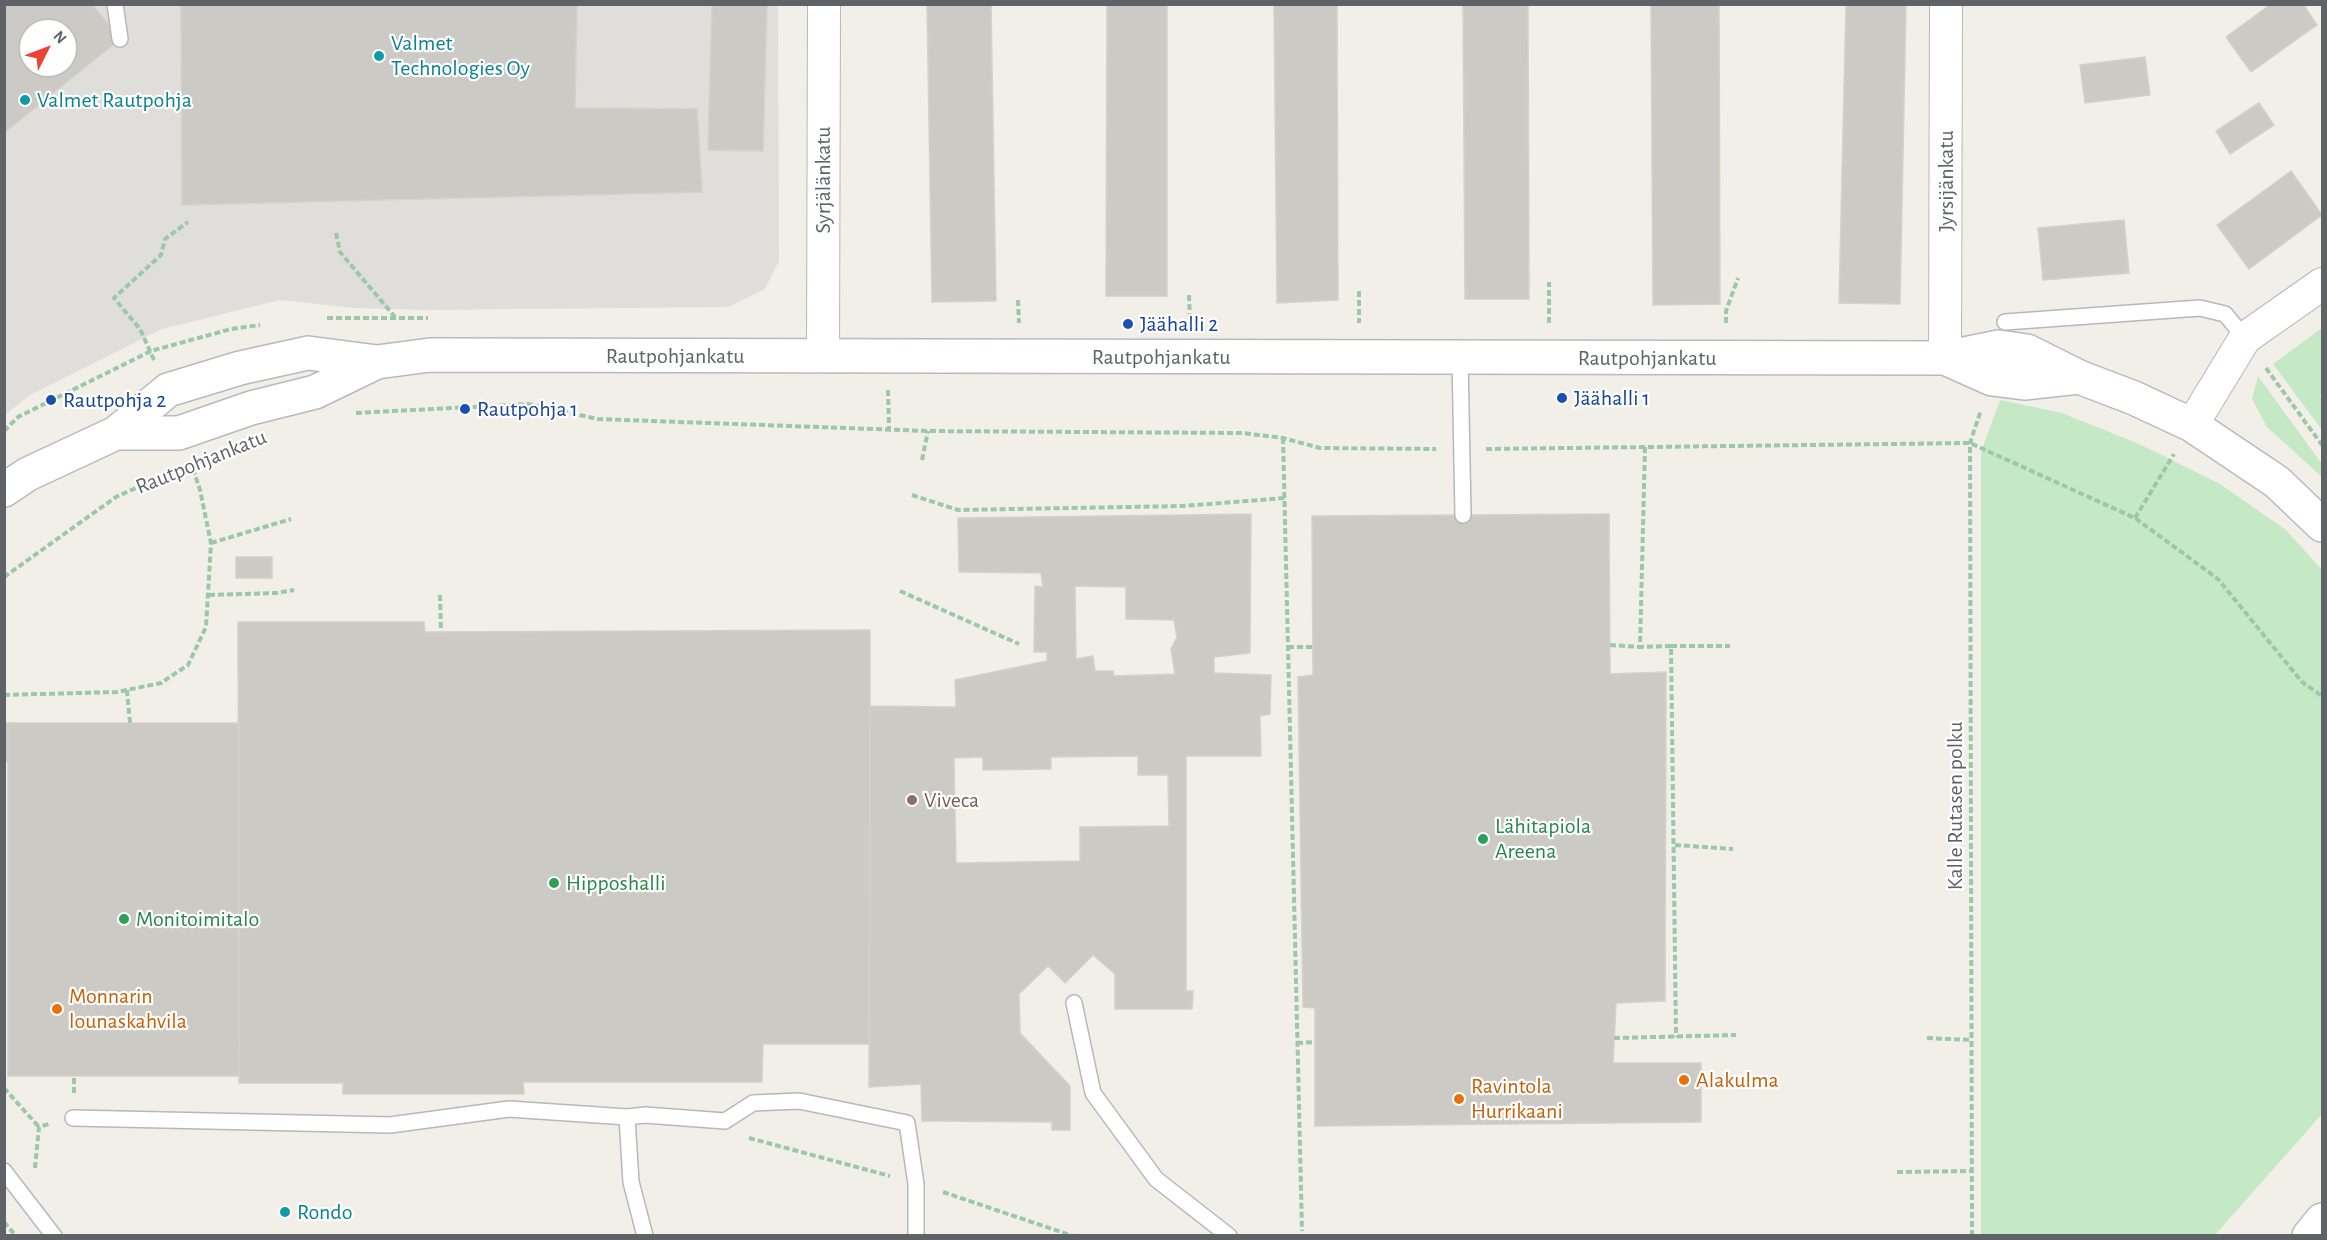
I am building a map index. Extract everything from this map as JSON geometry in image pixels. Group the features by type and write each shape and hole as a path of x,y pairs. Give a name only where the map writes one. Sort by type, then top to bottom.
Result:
{"street":[{"name":"Syrjälänkatu","path":"823,356 824,4"},
{"name":"Jyrsijänkatu","path":"1945,358 1946,4"},
{"path":"2192,425 2244,338 2322,284"},
{"name":"Rautpohjankatu","path":"4,490 28,474 116,433 168,390 240,368 308,353 377,362 429,355 1945,358 1999,347 2027,351 2079,377 2134,398 2192,425 2277,482 2322,525"},
{"name":"Rautpohjankatu","path":"1945,358 1992,380 2024,383 2079,377"},
{"name":"Rautpohjankatu","path":"116,433 179,433 251,408 315,392 377,362"},
{"path":"2309,1236 2322,1220"}],"lane":[{"path":"115,4 120,39"},
{"path":"2005,322 2200,308 2225,314 2244,338"},
{"path":"1460,357 1463,515"},
{"path":"1074,1002 1093,1093 1156,1179 1229,1236"},
{"path":"73,1118 390,1125 510,1109 627,1117 645,1114 725,1121 753,1103 799,1101 907,1124 916,1184 916,1236"},
{"path":"627,1117 631,1182 645,1236"},
{"path":"4,1171 54,1236"}],"path":[{"path":"168,390 140,329 114,298 161,255 165,239 188,222"},
{"path":"336,233 340,252 395,317"},
{"path":"1726,324 1726,311 1738,278"},
{"path":"1549,282 1549,324"},
{"path":"1359,291 1359,325"},
{"path":"1189,295 1190,324"},
{"path":"1018,300 1019,328"},
{"path":"2244,338 2322,445"},
{"name":"Kalle Rutasen polku","path":"1972,1236 1970,443 1992,380"},
{"path":"4,431 18,417 83,383"},
{"path":"345,414 528,404 598,419 928,431 1242,433 1283,438 1320,448 1463,449 1970,443 2135,518 2218,579 2302,682 2322,696"},
{"path":"2135,518 2192,425"},
{"path":"922,460 928,431"},
{"path":"1283,438 1302,1231"},
{"path":"1640,647 1645,447"},
{"name":"Rautpohjankatu","path":"4,577 116,497 202,459"},
{"path":"4,695 88,694 127,690 161,683 188,665 206,627 211,543 200,490 191,464"},
{"path":"912,495 958,510 1183,506 1285,498"},
{"path":"211,543 291,519"},
{"path":"209,595 276,593 294,590"},
{"path":"900,591 1019,644"},
{"path":"440,595 441,631"},
{"path":"1610,645 1730,646"},
{"path":"1671,646 1676,1037"},
{"path":"1288,647 1313,647"},
{"path":"127,690 130,723"},
{"path":"1675,845 1733,849"},
{"path":"1614,1038 1736,1035"},
{"path":"1927,1038 1972,1040"},
{"path":"1297,1043 1315,1042"},
{"path":"4,1088 39,1127 34,1180 26,1197"},
{"path":"39,1127 73,1118"},
{"path":"1897,1172 1972,1171"},
{"path":"4,1222 16,1236"}],"shaded area":[{"path":"5,5 778,5 779,261 765,289 728,307 425,310 355,308 280,300 162,329 30,395 5,415"}],"green space":[{"path":"2322,328 2322,394 2320,396 2322,430 2273,364"},
{"path":"2258,376 2322,464 2322,477 2267,427 2252,399"},
{"path":"2000,400 2062,413 2137,443 2220,484 2286,530 2322,570 2322,1114 2215,1235 1981,1235 1981,452"}],"building":[{"name":"Valmet Rautpohja","path":"4,4 92,4 120,39 78,73 78,18 18,18 18,78 72,78 4,133"},
{"name":"Valmet Technologies Oy","path":"181,4 577,4 575,108 697,109 702,192 182,205"},
{"path":"712,4 767,4 763,151 708,150"},
{"path":"927,4 991,4 996,301 932,302"},
{"path":"1107,4 1167,4 1167,296 1106,296"},
{"path":"1274,4 1337,4 1338,300 1277,303"},
{"path":"1463,4 1528,4 1529,299 1465,299"},
{"path":"1651,4 1719,4 1720,304 1653,305"},
{"path":"1846,4 1906,4 1900,304 1839,303"},
{"path":"2271,4 2303,4 2317,25 2251,72 2226,37"},
{"path":"2145,57 2150,95 2085,103 2080,65"},
{"path":"2259,103 2274,125 2230,154 2216,131"},
{"path":"2291,171 2322,215 2249,269 2217,225"},
{"path":"2124,220 2129,273 2043,280 2038,228"},
{"name":"Viveca","path":"1251,514 1250,653 1214,657 1214,673 1271,675 1270,714 1260,716 1261,756 1186,756 1186,991 1193,991 1192,1009 1115,1009 1115,974 1093,955 1065,983 1048,966 1019,994 1020,1033 1070,1086 1070,1130 1052,1130 1052,1122 922,1121 921,1084 869,1087 870,706 956,707 955,680 1047,661 1047,652 1034,652 1035,586 1043,587 1041,573 959,572 958,518","holes":["1075,586 1126,587 1126,619 1174,620 1177,637 1171,649 1175,674 1114,676 1113,671 1095,671 1093,656 1076,659","1138,756 1138,775 1168,775 1169,826 1080,827 1080,861 956,863 954,758 983,757 983,770 1051,769 1051,757"]},
{"name":"Lähitapiola Areena","path":"1609,514 1610,674 1666,672 1665,1001 1616,1003 1613,1063 1701,1063 1701,1122 1315,1126 1315,1008 1303,1007 1298,677 1313,675 1312,516"},
{"path":"236,557 272,557 272,578 236,578"},
{"name":"Hipposhalli","path":"238,622 424,622 425,632 870,630 870,1044 763,1044 762,1082 523,1082 524,1094 343,1094 343,1083 239,1083"},
{"path":"4,723 8,723 8,762 4,762"},
{"name":"Monitoimitalo","path":"8,723 239,723 239,1076 8,1076"}],"place":[{"name":"Valmet Technologies Oy","path":"379,56"},
{"name":"Valmet Rautpohja","path":"25,100"},
{"name":"Jäähalli 2","path":"1128,324"},
{"name":"Jäähalli 1","path":"1562,398"},
{"name":"Rautpohja 2","path":"51,400"},
{"name":"Rautpohja 1","path":"465,409"},
{"name":"Viveca","path":"912,800"},
{"name":"Lähitapiola Areena","path":"1483,839"},
{"name":"Hipposhalli","path":"554,883"},
{"name":"Monitoimitalo","path":"124,919"},
{"name":"Monnarin lounaskahvila","path":"57,1009"},
{"name":"Alakulma","path":"1684,1080"},
{"name":"Ravintola Hurrikaani","path":"1459,1099"},
{"name":"Rondo","path":"285,1212"}]}
